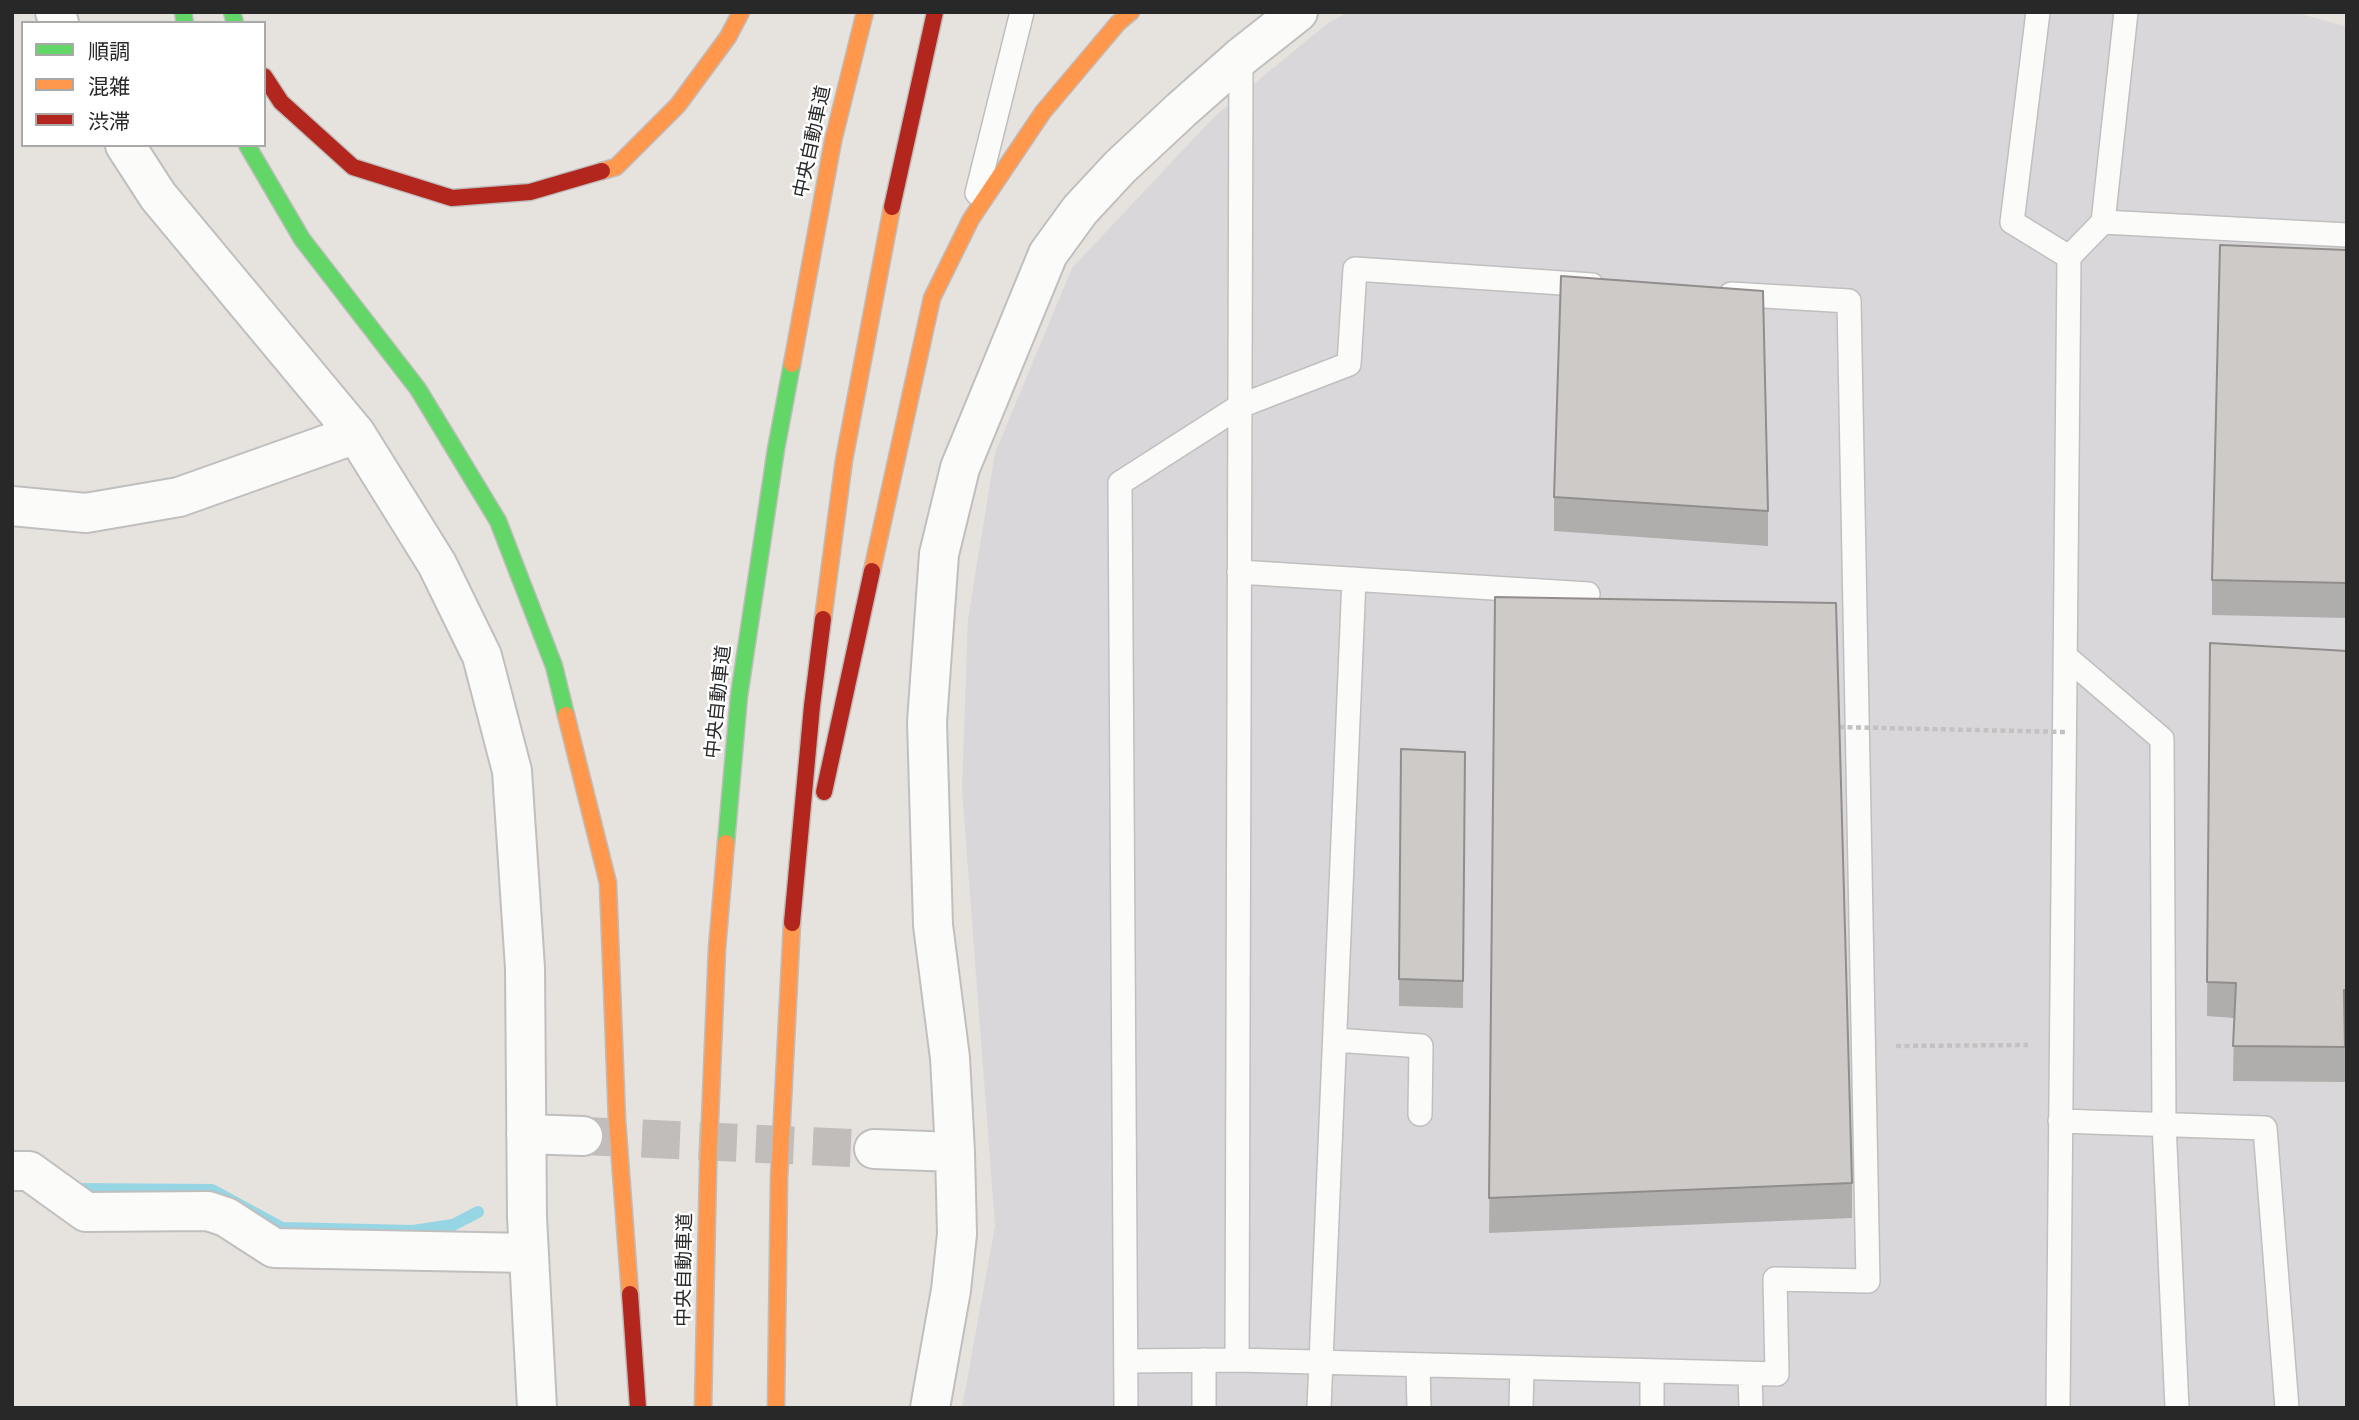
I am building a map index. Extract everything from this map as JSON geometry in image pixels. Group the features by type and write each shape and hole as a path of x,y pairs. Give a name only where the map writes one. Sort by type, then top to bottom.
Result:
{"highway":[{"path":"266,79 281,102 352,167 452,198 530,192 616,167 678,105 728,37 741,12"},
{"name":"中央自動車道","path":"703,1408 708,1169 717,949 739,696 776,449 833,141 865,12"},
{"path":"776,1408 779,1178 789,955 812,706 844,460 902,153 935,12"},
{"path":"789,955 932,298 971,219 1042,112 1118,23 1131,12"},
{"path":"248,147 302,239 418,389 498,521 554,666 608,883 617,1120 638,1408"}],"street":[{"path":"930,1408 951,1290 957,1234 950,1058 933,925 927,722 939,554 960,468 1048,254 1080,211 1120,167 1241,57 1298,12"},
{"path":"126,147 158,196 356,434 437,564 482,656 512,771 525,968 529,1253 537,1408"},
{"path":"12,506 86,513 179,497 356,434"},
{"path":"526,1134 583,1136"},
{"path":"874,1149 955,1152"},
{"path":"12,1171 29,1171 86,1212 208,1211 226,1217 274,1248 529,1253"}],"lane":[{"path":"971,219 1022,12"},
{"path":"2038,12 2012,222 2070,257"},
{"path":"2057,1408 2070,257 2103,222 2126,12"},
{"path":"1237,1360 1241,57"},
{"path":"2103,222 2347,235"},
{"path":"1126,1408 1120,483 1240,406 1349,364 1355,269 1616,286"},
{"path":"1126,1361 1237,1360 1777,1374 1775,1279 1868,1280 1849,302 1712,293"},
{"path":"1239,572 1588,594"},
{"path":"1320,1408 1354,579"},
{"path":"2065,656 2162,739 2164,1125 2177,1408"},
{"path":"1335,1040 1421,1046 1420,1114"},
{"path":"2060,1121 2265,1128 2287,1408"},
{"path":"1204,1360 1204,1408"},
{"path":"1418,1365 1419,1408"},
{"path":"1521,1408 1522,1367"},
{"path":"1651,1408 1652,1371"},
{"path":"1750,1374 1751,1408"}],"path":[{"path":"1839,727 2065,732"},
{"path":"1864,1047 2062,1044"}],"shaded area":[{"path":"1348,12 2294,12 2347,27 2347,1408 962,1408 995,1226 962,789 968,619 995,453 1072,268 1215,116 1328,23"}],"building":[{"path":"2220,245 2347,250 2347,583 2212,580"},
{"path":"1561,276 1763,291 1768,511 1554,497"},
{"path":"1495,597 1836,603 1852,1183 1489,1198"},
{"path":"2210,643 2347,651 2345,1047 2233,1046 2236,983 2207,982"},
{"path":"1401,749 1465,752 1463,981 1399,979"}],"waterway":[{"path":"72,1189 212,1190 282,1228 413,1231 453,1225 478,1212"}],"tunnel":[{"path":"585,1136 874,1149"}],"traffic: fast":[{"path":"183,12 185,21"},
{"path":"232,12 234,21"},
{"path":"248,147 302,239 418,389 498,521 554,666 566,715"},
{"path":"726,843 739,696 776,449 792,364"}],"traffic: slow":[{"path":"602,171 616,167 678,105 728,37 741,12"},
{"path":"792,364 833,141 865,12"},
{"path":"872,571 932,298 971,219 1043,112 1118,23 1131,12"},
{"path":"823,619 844,460 892,207"},
{"path":"566,715 608,883 617,1120 630,1294"},
{"path":"703,1408 708,1169 717,949 726,843"},
{"path":"776,1408 779,1178 792,923"}],"traffic: jam":[{"path":"892,207 935,12"},
{"path":"266,79 281,102 353,167 452,198 530,192 602,171"},
{"path":"824,792 872,571"},
{"path":"792,923 812,706 823,619"},
{"path":"630,1294 638,1408"}]}
